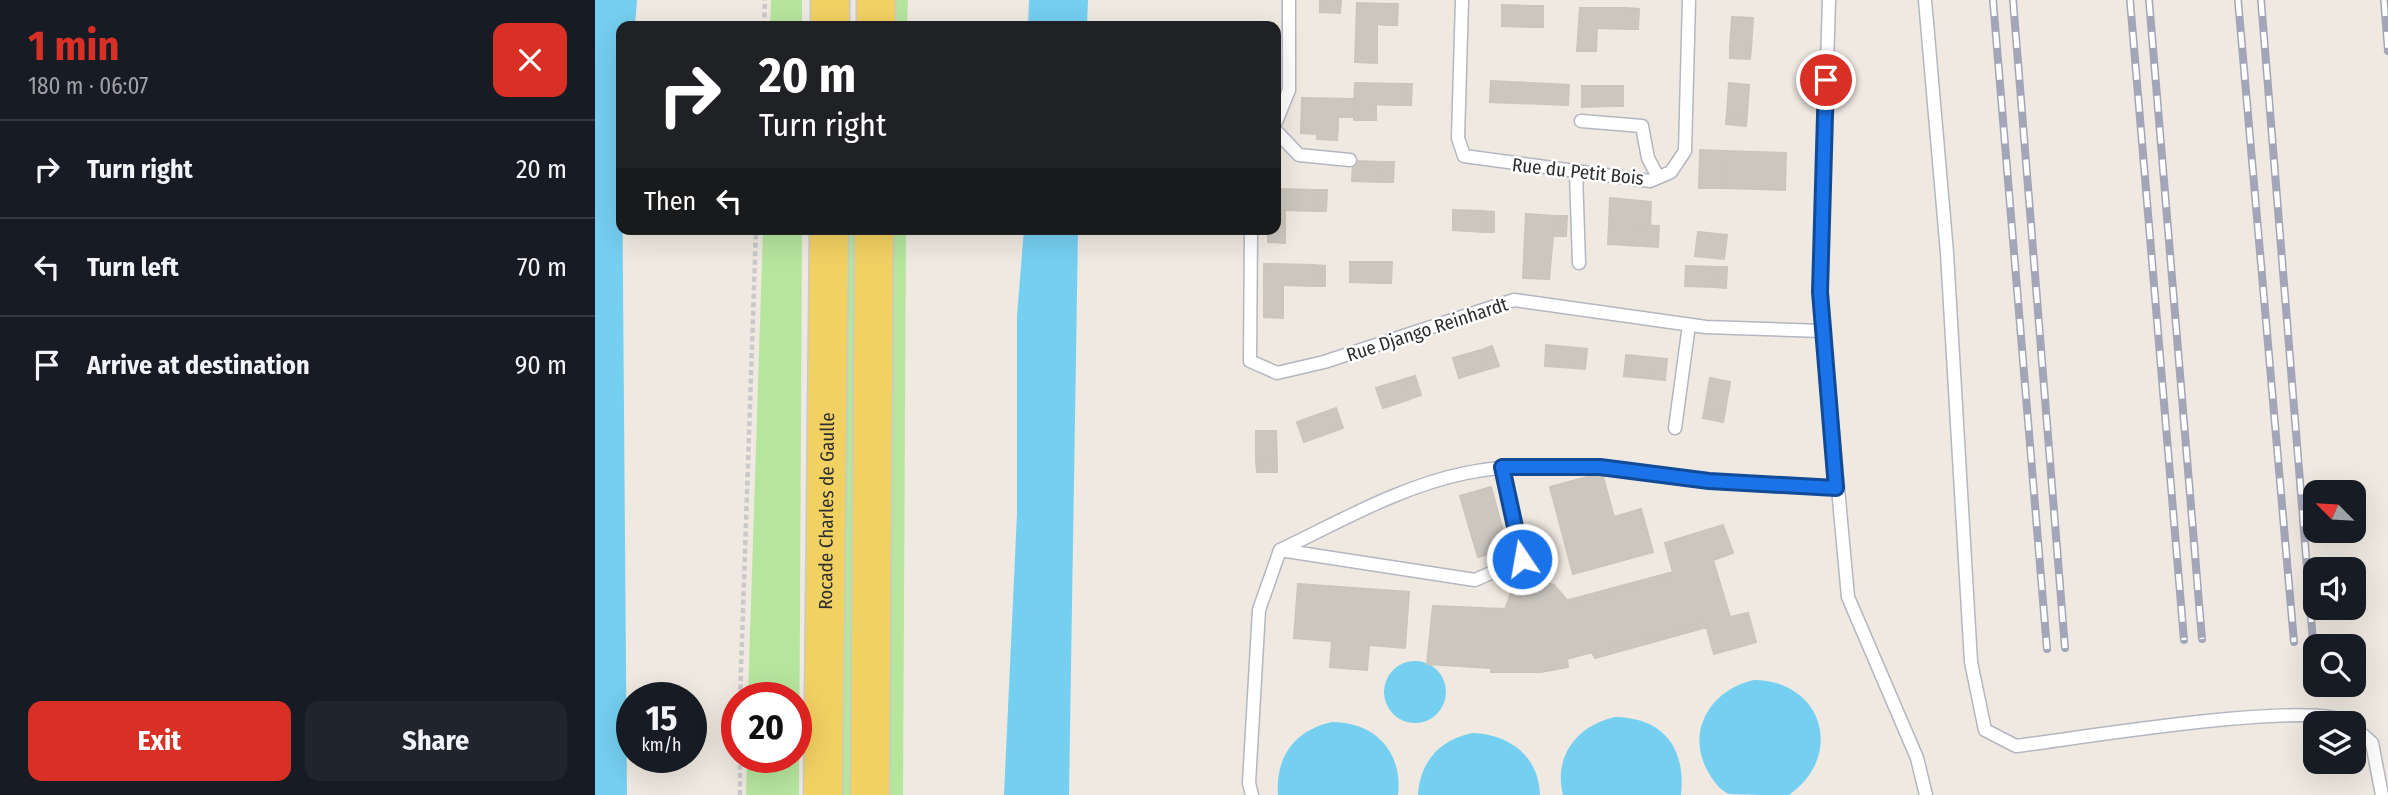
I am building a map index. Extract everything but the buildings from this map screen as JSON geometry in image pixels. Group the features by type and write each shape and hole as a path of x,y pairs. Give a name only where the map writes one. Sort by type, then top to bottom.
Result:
{"main road":[{"path":"830,0 830,21"},
{"path":"876,0 876,21"},
{"name":"Rocade Charles de Gaulle","path":"823,795 829,235"},
{"path":"870,795 874,235"}],"lane":[{"path":"1281,110 1289,90 1289,0"},
{"name":"Rue du Petit Bois","path":"1462,0 1458,138 1464,156 1650,181 1671,172 1685,151 1689,0"},
{"path":"1829,0 1820,292 1847,597 1917,758 1926,795"},
{"path":"1925,0 1947,253 1971,662 1985,730 2016,746 2284,714 2303,715"},
{"path":"1581,121 1641,125 1648,158 1658,177"},
{"path":"1281,136 1299,155 1350,160"},
{"path":"1576,172 1579,263"},
{"name":"Rue Django Reinhardt","path":"1251,235 1250,361 1276,373 1324,362 1514,300 1689,325 1822,331"},
{"path":"1675,428 1689,325"},
{"path":"1252,795 1249,783 1259,610 1280,550 1388,499 1463,473 1502,467 1600,467 1709,481 1836,488"},
{"path":"1280,550 1475,580 1522,559 1502,467"},
{"path":"2366,738 2372,743 2382,795"}],"path":[{"path":"764,21 765,0"},
{"path":"741,682 756,235"},
{"path":"740,773 740,795"}],"green space":[{"path":"771,0 802,0 802,21 770,21"},
{"path":"895,0 908,0 907,21 895,21"},
{"path":"763,235 802,235 800,682 749,682"},
{"path":"847,235 858,235 856,795 840,795"},
{"path":"894,235 906,235 903,795 889,795"},
{"path":"747,773 799,773 799,795 746,795"}],"water":[{"path":"595,0 637,0 635,21 616,21 616,235 623,235 626,682 616,682 616,773 627,773 627,795 595,795"},
{"path":"1029,0 1088,0 1087,21 1028,21"},
{"path":"1024,235 1078,235 1069,795 1004,795 1017,514 1017,316"},
{"path":"1415,661 1437,670 1446,692 1437,714 1415,723 1393,714 1384,692 1393,670"},
{"path":"1754,680 1778,684 1796,693 1810,706 1818,723 1821,741 1817,760 1806,779 1789,795 1729,794 1716,783 1703,760 1700,744 1705,716 1724,693"},
{"path":"1615,717 1647,723 1668,739 1680,763 1681,795 1563,795 1562,767 1571,744 1590,727"},
{"path":"1332,722 1361,727 1383,742 1396,765 1398,795 1278,795 1280,769 1290,747 1308,731"},
{"path":"1472,733 1498,738 1520,750 1534,769 1540,795 1418,795 1423,772 1434,754 1450,741"}],"railway":[{"path":"1993,0 2047,649"},
{"path":"2013,0 2065,648"},
{"path":"2130,0 2184,640"},
{"path":"2149,0 2202,639"},
{"path":"2238,0 2294,642"},
{"path":"2261,0 2312,634"},
{"path":"2384,0 2388,51"}],"route":[{"path":"1522,559 1502,467 1600,467 1709,481 1836,488 1820,292 1826,80"}]}
